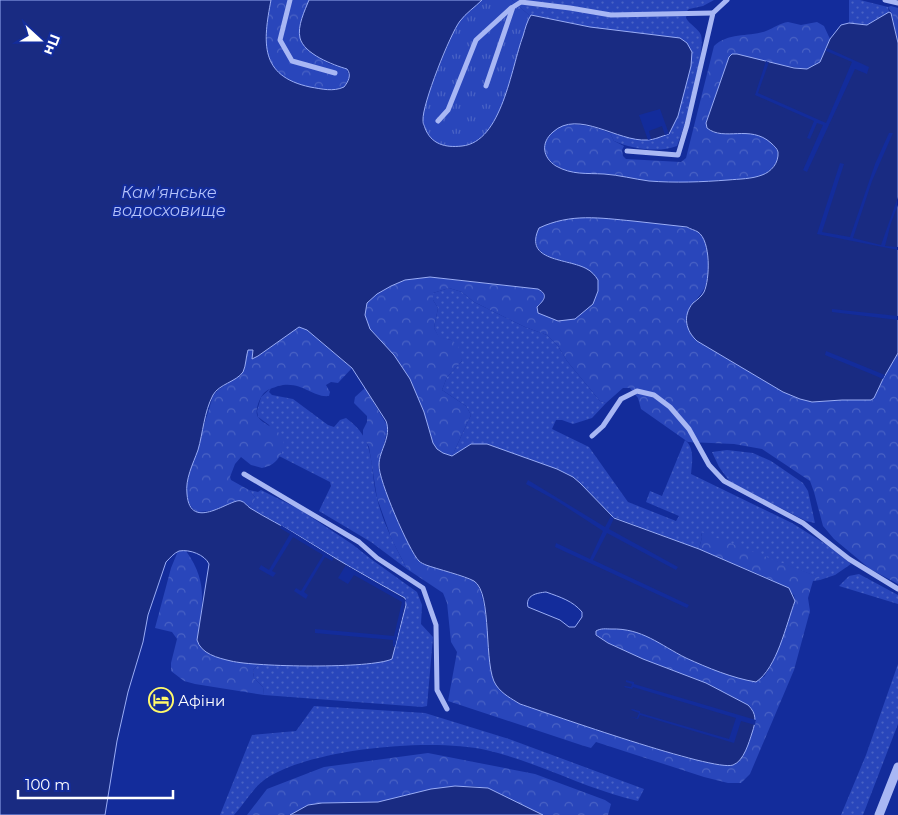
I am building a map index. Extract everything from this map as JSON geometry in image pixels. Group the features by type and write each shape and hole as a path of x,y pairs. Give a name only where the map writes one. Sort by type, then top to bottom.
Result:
{"street":[{"path":"290,0 280,40 292,60 335,73"},
{"path":"627,151 678,155 687,125 713,13 727,0"},
{"path":"885,0 898,3"},
{"path":"438,121 448,110 476,40 521,2 611,15 713,13"},
{"path":"486,86 513,7"},
{"path":"592,436 603,426 621,399 637,391 654,396 670,407 689,428 709,465 724,481 803,523 849,559 898,589"},
{"path":"244,474 359,542 377,558 423,588 436,625 438,690 447,709"},
{"path":"879,815 898,767"}],"green space":[{"path":"271,0 309,0 301,24 306,48 329,64 347,69 349,78 344,87 332,90 293,82 281,75 273,66 268,55 266,43"},
{"path":"482,0 512,0 530,16 502,106 488,131 481,138 471,143 450,147 432,140 426,132 423,121 424,113 438,71 456,28 465,15"},
{"path":"512,0 714,0 687,11 686,18 700,33 702,44 694,90 677,146 654,150 629,146 614,141 610,133 648,140 658,137 590,27 530,16"},
{"path":"849,0 860,0 888,7 889,12 867,25 849,23"},
{"path":"888,7 898,8 898,43 892,14"},
{"path":"788,22 801,25 817,22 824,26 830,39 820,62 807,69 729,57 706,124 709,129 718,134 750,133 769,141 776,149 778,156 775,165 765,174 750,178 718,181 648,181 603,174 571,172 554,164 544,154 546,141 551,133 568,125 579,125 610,133 614,141 624,146 622,150 623,156 626,159 681,162 686,158 714,46 732,37 759,33"},
{"path":"579,217 661,223 691,229 699,233 706,244 708,265 705,287 700,296 691,305 697,341 783,392 812,402 871,400 898,353 898,584 870,569 834,539 823,526 810,481 762,449 734,444 688,442 641,409 638,398 630,388 623,388 606,403 600,401 567,361 558,346 547,335 525,327 474,302 462,292 449,288 433,293 433,300 438,308 434,328 439,337 451,340 458,345 462,361 447,377 442,390 466,406 471,415 452,456 437,449 433,443 424,412 410,379 394,355 370,329 365,315 367,303 377,294 405,280 430,277 538,289 543,293 544,298 537,307 538,313 570,262 555,259 539,249 536,243 536,236 539,228 554,221"},
{"path":"449,288 462,292 474,302 525,327 547,335 558,346 567,361 600,401 606,403 592,418 573,424 556,420 552,429 589,447 628,502 676,521 679,516 646,502 650,491 662,496 685,440 692,451 691,474 792,523 827,545 851,564 835,575 820,580 818,577 701,533 699,549 611,516 580,483 557,469 487,444 471,444 452,456 471,415 466,406 442,390 447,377 462,361 451,340 439,338 434,328 438,308 433,300 433,293"},
{"path":"299,327 307,330 352,368 338,383 331,382 326,385 330,392 329,396 323,396 294,385 278,386 267,390 258,404 257,414 260,419 282,437 284,444 282,451 274,462 262,468 251,465 241,457 235,464 230,477 231,480 249,490 255,497 254,503 248,507 245,503 233,502 217,510 197,512 191,506 188,498 187,481 213,396 218,390 242,373 248,350 253,350 253,358 258,356"},
{"path":"271,388 269,392 272,395 293,399 328,425 334,427 340,420 346,418 363,435 370,454 377,498 394,543 407,569 371,542 319,511 331,486 330,482 279,456 282,452 269,425 258,417 257,411 261,397"},
{"path":"365,388 388,427 378,467 401,530 419,561 475,581 480,590 485,610 492,668 506,695 520,704 682,757 734,765 748,705 706,683 643,659 608,643 596,634 596,631 618,628 635,632 764,677 772,664 795,601 794,595 772,580 699,549 702,537 701,532 819,577 820,580 813,581 808,598 810,611 794,670 750,774 741,783 728,783 704,777 596,742 591,748 448,701 457,652 451,642 447,603 443,593 407,569 392,540 377,498 369,447 363,437 367,416 354,403 355,397"},
{"path":"727,450 753,453 771,461 803,483 808,491 815,523 806,521 730,482 719,467 712,452"},
{"path":"249,490 258,492 261,490 299,509 352,544 417,592 422,605 421,624 433,637 427,706 264,695 263,687 254,678 253,670 259,664 356,665 393,656 406,605 404,598 248,507 255,497"},
{"path":"178,551 186,551 198,573 201,584 202,604 197,640 200,647 206,652 223,659 259,664 253,670 254,678 263,687 264,695 195,684 184,681 171,671 177,639 172,632 155,628 171,568"},
{"path":"859,574 898,595 898,604 839,586 849,576"},
{"path":"898,664 898,724 863,815 841,815 866,755"},
{"path":"314,706 425,713 509,739 644,789 638,801 608,793 521,760 486,750 436,745 407,746 345,752 291,766 264,780 234,815 220,815 252,735 296,731"},
{"path":"428,753 535,774 605,800 611,804 608,815 543,815 488,788 455,786 431,789 378,803 322,803 308,805 290,815 247,815 267,789 324,767"}],"water":[{"name":"Кам'янське водосховище","path":"0,0 271,0 266,43 268,55 273,66 281,75 293,82 332,90 344,87 348,81 349,74 347,69 327,62 313,54 303,44 299,33 309,0 482,0 462,18 455,28 437,70 424,112 423,124 431,138 439,144 450,146 462,146 476,141 487,132 496,118 531,15 590,27 680,38 687,43 692,52 691,66 678,116 669,134 650,140 636,139 586,125 574,124 563,126 553,132 545,145 548,159 556,166 568,171 669,182 750,178 765,174 776,163 778,151 763,137 746,134 721,134 707,128 706,123 729,57 732,54 794,68 807,69 820,62 830,39 841,25 849,23 867,25 889,12 891,13 898,43 898,353 874,398 871,400 812,402 800,399 783,392 697,341 688,328 687,313 693,303 704,292 708,260 702,237 698,232 687,227 609,219 574,218 551,223 539,228 536,239 537,247 542,253 579,265 593,273 598,280 598,291 593,304 575,319 558,321 538,313 537,307 543,300 544,295 538,289 430,277 405,280 377,294 367,303 365,315 370,329 394,355 410,379 424,412 433,443 437,449 452,456 471,444 487,444 557,469 580,483 614,518 699,549 789,588 795,601 784,633 770,667 756,682 729,675 703,665 632,631 600,629 596,631 596,635 608,643 643,659 706,683 748,705 755,718 754,725 746,751 737,763 733,765 720,765 696,760 596,730 520,704 501,691 492,676 486,614 480,588 470,579 422,563 414,555 395,514 380,473 380,459 387,433 386,421 352,368 307,330 299,327 252,359 253,350 248,350 243,372 219,388 213,395 198,450 188,477 187,494 190,506 195,511 203,513 236,501 241,501 256,512 405,598 406,605 392,659 338,666 287,666 244,663 211,655 202,649 197,640 209,564 197,553 179,551 166,562 148,615 143,642 128,692 117,741 105,815 0,815","holes":["546,592 570,602 582,612 582,617 575,627 569,627 560,620 528,607 530,597"]},
{"path":"455,786 488,788 543,815 290,815 308,805 378,802 431,789"}],"pier":[{"path":"827,48 869,67 867,74 855,69 807,172 803,170 823,125 817,123 810,139 807,138 814,121 755,95 766,61 769,62 758,93 826,123 852,62 826,51"},
{"path":"660,109 669,134 665,135 662,126 649,131 651,139 648,140 639,115"},
{"path":"889,133 893,133 872,181 853,238 881,245 898,197 898,205 885,246 898,247 898,250 817,234 840,163 844,164 822,232 850,237 875,164"},
{"path":"832,309 898,316 898,320 832,312"},
{"path":"826,351 885,375 883,379 825,355"},
{"path":"528,480 605,527 611,516 614,518 609,529 678,567 676,570 607,533 593,560 689,605 687,608 555,547 556,543 590,559 603,531 557,501 526,484"},
{"path":"281,525 334,558 332,561 325,557 304,592 308,595 306,599 294,591 296,588 301,591 323,555 293,537 272,571 276,573 273,577 259,569 261,565 269,570 290,534 280,528"},
{"path":"346,565 406,600 395,647 393,646 393,640 315,633 315,629 394,636 402,602 354,575 348,584 338,578"},
{"path":"626,680 756,720 755,725 741,721 734,743 640,715 638,719 630,717 637,718 639,713 632,709 729,739 736,718 633,687 632,689 624,687 631,687 632,684 626,682"}],"place":[{"name":"Афіни","path":"161,700"}]}
